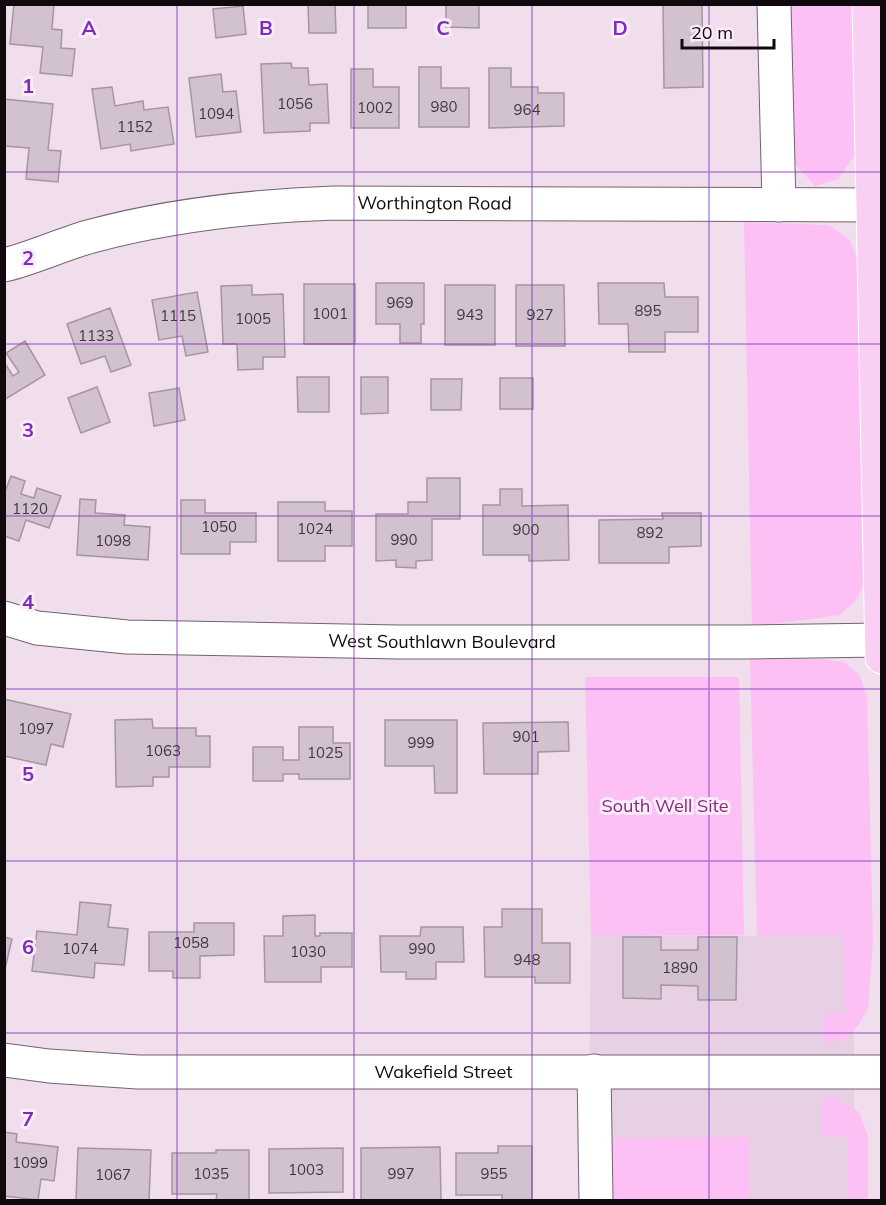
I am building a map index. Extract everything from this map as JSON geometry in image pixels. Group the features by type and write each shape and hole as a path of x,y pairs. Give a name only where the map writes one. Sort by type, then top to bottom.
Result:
{"main road":[{"path":"869,4 873,205 878,299 882,657"}],"street":[{"path":"774,4 779,205"},
{"name":"Worthington Road","path":"4,265 83,239 126,229 230,211 290,205 357,203 873,205"},
{"name":"West Southlawn Boulevard","path":"4,618 37,628 127,637 411,642 881,640"},
{"name":"Wakefield Street","path":"4,1060 49,1066 138,1072 882,1072"},
{"path":"594,1071 596,1200"}],"shaded area":[{"path":"591,935 853,936 855,1200 588,1200"}],"green space":[{"path":"791,5 854,5 857,152 838,179 815,186 794,163"},
{"path":"744,222 829,225 849,239 857,257 864,583 857,599 840,615 752,627"},
{"path":"750,659 824,659 843,662 859,674 867,696 873,940 868,1008 859,1024 845,1039 824,1045 824,1013 846,1013 843,936 757,936"},
{"name":"South Well Site","path":"585,677 739,677 744,935 591,935"},
{"path":"832,1096 859,1112 868,1136 868,1200 848,1200 848,1137 822,1137 822,1101"},
{"path":"749,1137 749,1200 610,1200 609,1138"}],"building":[{"path":"14,4 54,4 52,29 62,30 61,48 75,49 72,76 40,73 43,47 10,44"},
{"path":"308,4 335,4 336,33 309,33"},
{"path":"368,4 406,4 406,28 368,28"},
{"path":"446,4 479,4 479,28 446,27"},
{"path":"663,4 702,4 703,87 664,88"},
{"path":"243,6 246,34 216,38 213,9"},
{"path":"291,63 292,68 308,68 309,85 327,84 329,123 310,123 310,131 264,133 261,64"},
{"path":"419,67 441,67 441,88 469,88 469,127 419,127"},
{"path":"489,68 511,68 511,87 538,87 538,93 564,93 564,126 489,128"},
{"path":"351,69 373,69 373,87 399,87 399,128 351,128"},
{"path":"221,74 223,92 236,91 241,132 196,137 189,78"},
{"path":"112,87 115,106 143,101 144,110 168,107 174,144 131,151 130,144 101,149 92,89"},
{"path":"4,99 53,104 48,150 61,151 58,182 26,179 29,148 4,146"},
{"path":"376,283 424,283 424,324 421,324 421,343 400,343 400,324 376,324"},
{"path":"598,283 664,283 665,297 698,297 698,332 665,332 665,352 629,352 628,324 599,324"},
{"path":"304,284 355,284 355,344 304,344"},
{"path":"252,285 252,295 283,294 285,357 263,357 263,369 238,370 237,344 223,344 221,286"},
{"path":"445,285 495,285 495,345 445,345"},
{"path":"516,285 564,285 565,346 516,346"},
{"path":"197,292 208,352 186,356 182,336 159,340 152,300"},
{"path":"110,308 131,365 111,372 105,356 81,364 67,324"},
{"path":"25,341 45,375 4,400 4,362 13,376 19,372 6,353"},
{"path":"297,377 329,377 329,412 298,412"},
{"path":"361,377 388,377 388,413 361,414"},
{"path":"500,378 533,378 533,409 500,409"},
{"path":"431,379 462,379 461,410 431,410"},
{"path":"97,387 110,422 81,433 68,398"},
{"path":"179,388 185,420 154,426 149,393"},
{"path":"11,476 25,481 21,494 34,498 37,488 61,496 49,528 26,520 19,541 4,536 4,488 6,489"},
{"path":"427,478 460,478 460,519 432,519 432,560 416,561 416,568 396,567 396,560 376,561 376,514 408,514 408,502 427,502"},
{"path":"500,489 522,489 522,506 568,505 569,560 529,561 529,555 483,555 483,505 500,505"},
{"path":"80,499 96,500 95,513 125,515 124,525 150,527 148,560 77,555"},
{"path":"181,500 205,500 205,513 256,513 256,542 230,542 230,554 181,554"},
{"path":"278,502 325,502 325,511 352,511 352,546 325,546 325,561 278,561"},
{"path":"662,513 701,513 701,546 669,547 669,563 599,563 599,520 663,519"},
{"path":"4,699 71,714 63,747 51,744 46,765 4,756"},
{"path":"152,719 153,728 196,728 196,736 210,736 210,767 169,767 169,777 153,777 153,786 116,787 115,720"},
{"path":"385,720 457,720 457,793 435,793 434,766 385,766"},
{"path":"568,722 569,751 538,752 538,774 484,774 483,723"},
{"path":"299,727 333,727 333,743 350,743 350,779 299,779 299,774 283,774 283,781 253,781 253,747 283,747 283,760 299,760"},
{"path":"80,902 111,905 108,927 128,929 124,965 95,963 94,978 32,971 37,931 77,935"},
{"path":"502,909 542,909 542,943 570,943 570,983 535,983 535,977 485,977 484,927 502,927"},
{"path":"315,915 315,936 320,936 320,933 352,933 352,967 321,967 321,982 265,982 264,936 283,936 283,916"},
{"path":"194,923 234,923 234,955 200,956 200,978 173,978 173,971 149,971 149,932 194,932"},
{"path":"421,927 463,927 464,962 436,962 436,979 406,979 406,972 381,972 380,936 420,936"},
{"path":"4,937 12,939 5,969 4,969"},
{"path":"623,937 661,937 661,950 698,950 698,937 737,937 736,1000 698,1000 698,986 661,985 661,999 623,998"},
{"path":"4,1132 17,1134 16,1142 58,1147 54,1181 41,1179 38,1200 4,1196"},
{"path":"498,1146 532,1146 532,1200 502,1200 502,1195 456,1195 456,1153 498,1153"},
{"path":"440,1147 441,1200 361,1200 361,1148"},
{"path":"78,1148 151,1150 149,1200 76,1200"},
{"path":"343,1148 343,1192 269,1193 269,1149"},
{"path":"216,1150 249,1150 249,1200 216,1200 217,1194 172,1194 172,1153 216,1153"}]}
